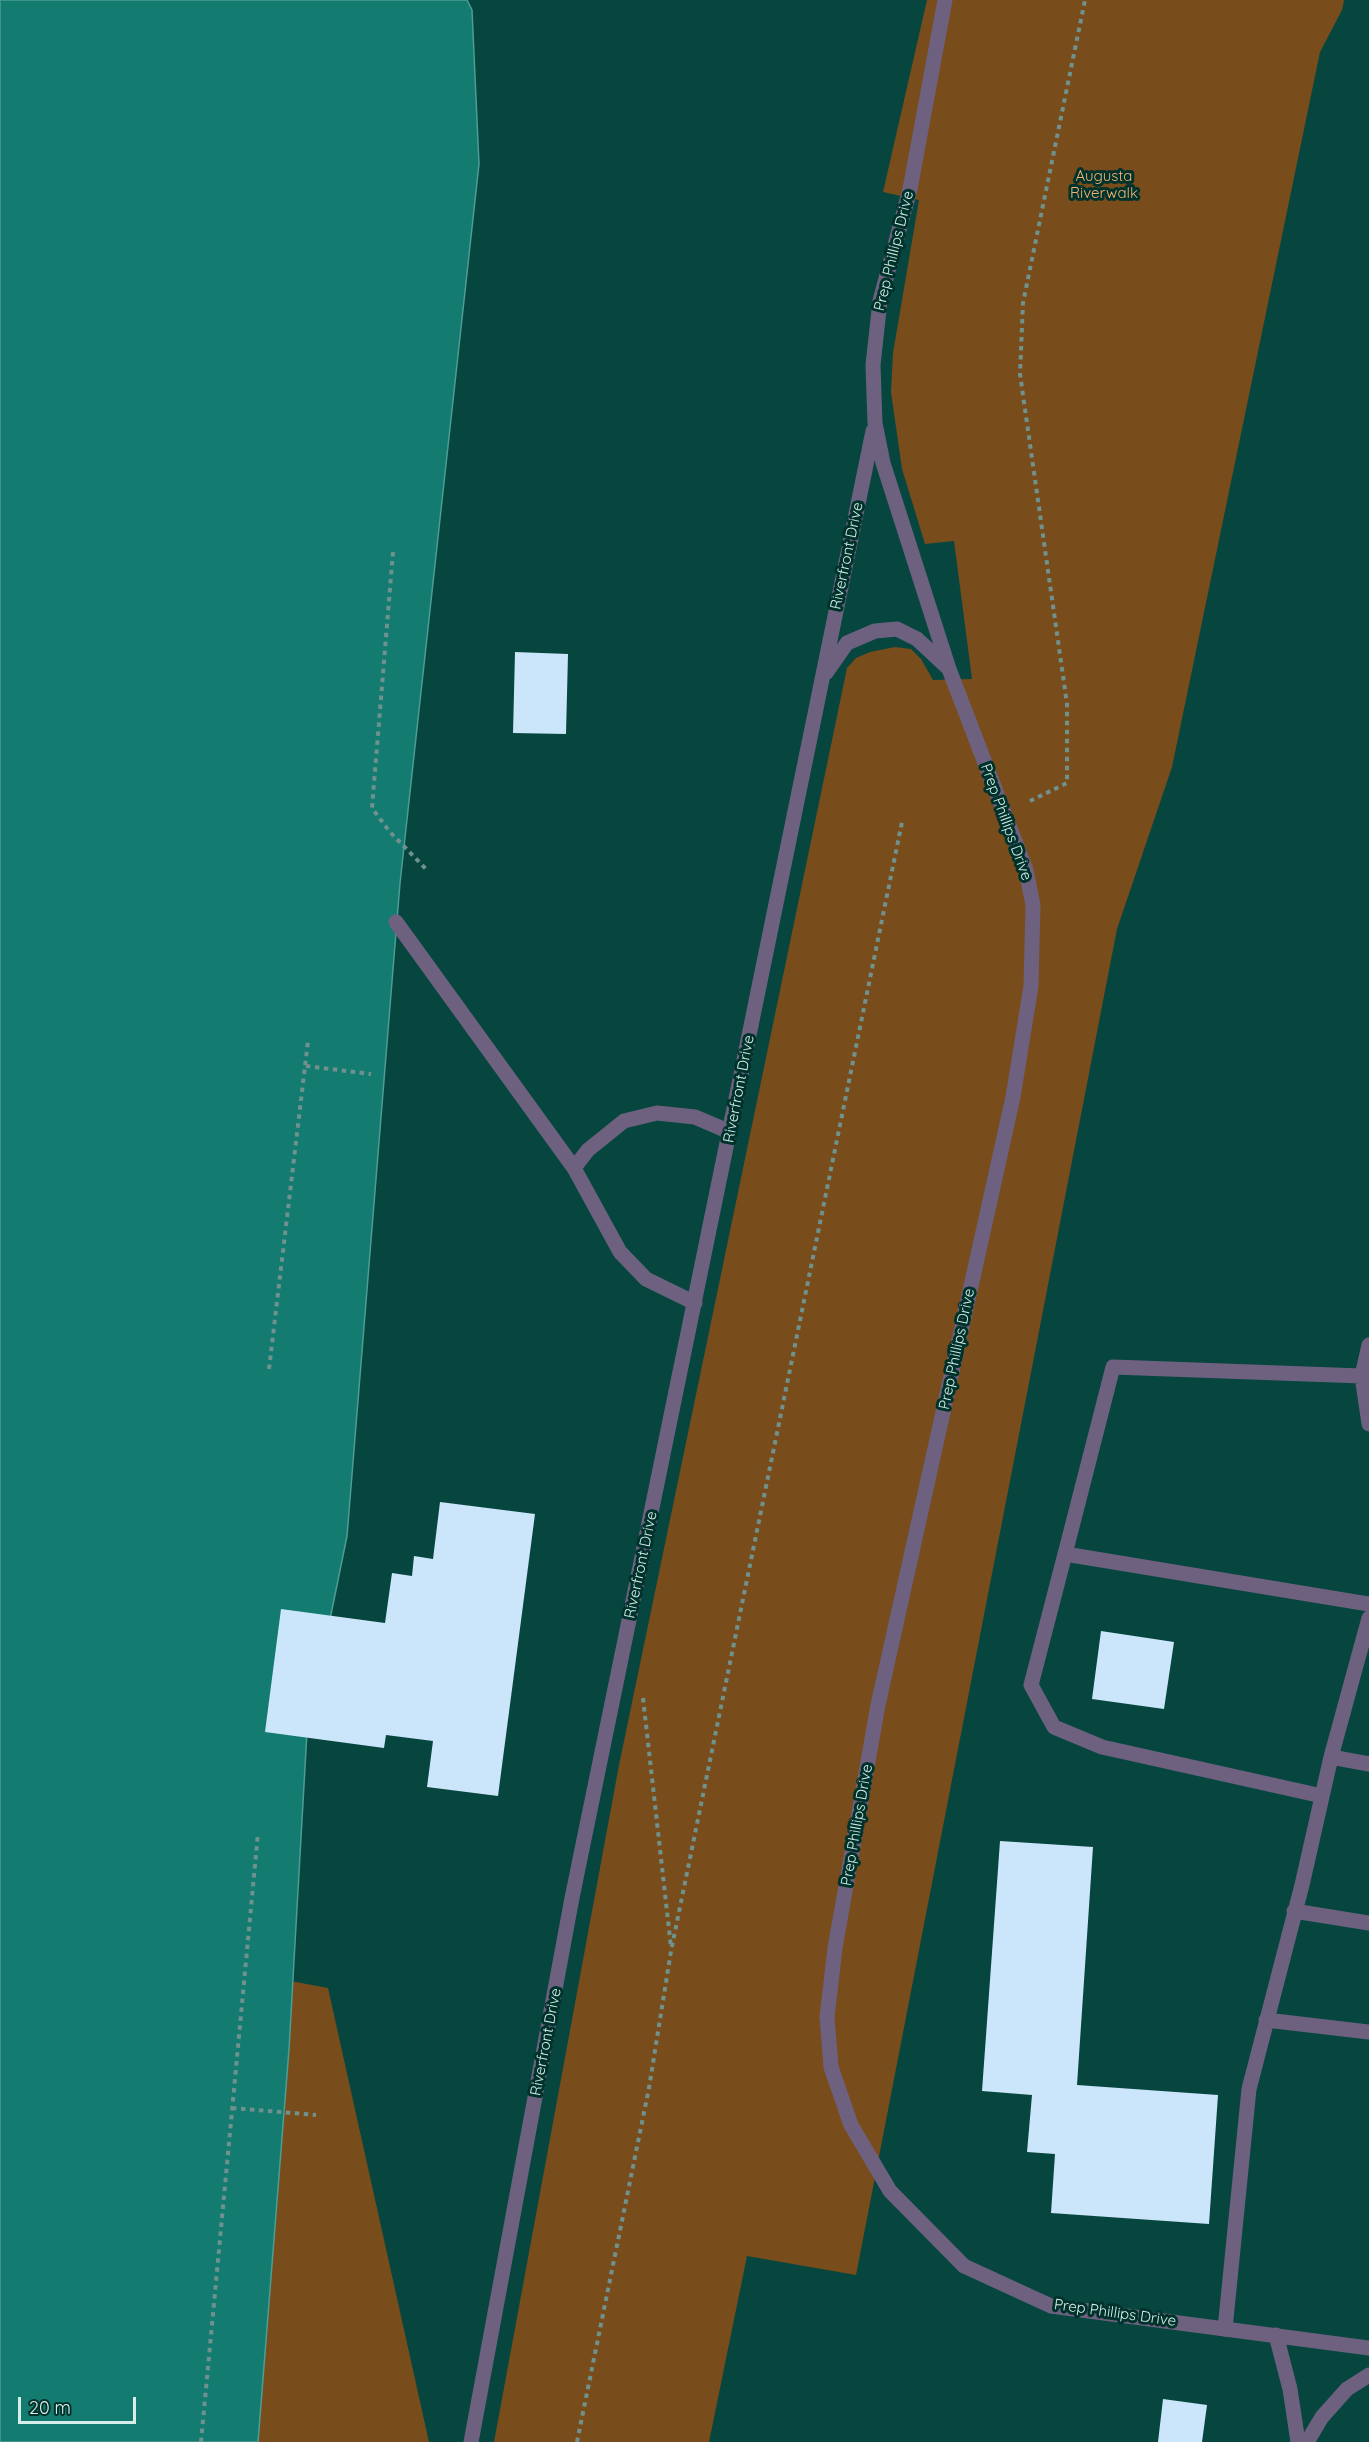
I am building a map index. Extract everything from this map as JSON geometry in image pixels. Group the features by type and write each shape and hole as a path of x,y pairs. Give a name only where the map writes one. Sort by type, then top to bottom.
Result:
{"street":[{"name":"Prep Phillips Drive","path":"945,0 910,189 880,301 873,365 875,423 883,463 949,669 1026,870 1033,905 1031,986 1013,1097 878,1705 836,1948 827,2017 831,2067 851,2125 890,2191 964,2266 1051,2306 1369,2348"},
{"name":"Riverfront Drive","path":"471,2442 572,1898 875,423"},
{"name":"Riverfront Drive","path":"819,690 830,665 848,643 875,631 897,629 917,639 949,669"},
{"path":"396,922 574,1168 620,1252 646,1279 695,1303"},
{"path":"574,1168 588,1150 624,1121 657,1113 695,1117 730,1132"},
{"path":"1369,1345 1362,1376 1369,1424"},
{"path":"1322,1796 1102,1747 1054,1727 1031,1685 1113,1367 1362,1376"},
{"path":"1065,1554 1369,1604"},
{"path":"1225,2329 1248,2090 1331,1757 1369,1618"},
{"path":"1331,1757 1369,1764"},
{"path":"1294,1911 1369,1923"},
{"path":"1266,2020 1369,2032"},
{"path":"1276,2335 1290,2389 1298,2442"},
{"path":"1307,2442 1322,2416 1347,2390 1369,2375"}],"path":[{"path":"1004,814 1067,783 1067,704 1020,374 1023,303 1085,0"},
{"path":"393,552 372,808 389,831 426,869"},
{"path":"577,2442 649,2088 671,1951 902,822"},
{"path":"269,1370 308,1041"},
{"path":"306,1066 371,1074"},
{"path":"643,1696 671,1951"},
{"path":"201,2442 258,1833"},
{"path":"232,2108 316,2115"}],"shaded area":[{"path":"0,0 467,0 472,10 479,164 400,883 347,1536 307,1732 289,2049 258,2442 0,2442"},
{"path":"225,0 1369,0 1369,2442 91,2442"}],"green space":[{"name":"Augusta Riverwalk","path":"927,0 1344,0 1342,10 1320,52 1172,767 1117,929 856,2275 747,2256 709,2442 494,2442 619,1765 847,668 856,658 870,652 895,647 911,649 921,659 933,680 972,679 954,541 925,544 902,469 891,392 893,353 919,200 883,192"},
{"path":"0,1927 328,1988 429,2442 0,2442"}],"building":[{"path":"515,652 568,654 566,734 513,733"},
{"path":"440,1502 535,1514 498,1796 427,1787 433,1741 386,1735 384,1748 265,1732 281,1609 385,1623 392,1573 412,1576 414,1556 433,1559"},
{"path":"1101,1631 1174,1642 1164,1709 1092,1699"},
{"path":"1000,1841 1093,1847 1077,2085 1218,2095 1209,2224 1051,2213 1055,2154 1027,2152 1032,2095 982,2091"},
{"path":"1163,2399 1207,2405 1202,2442 1158,2442"}]}
